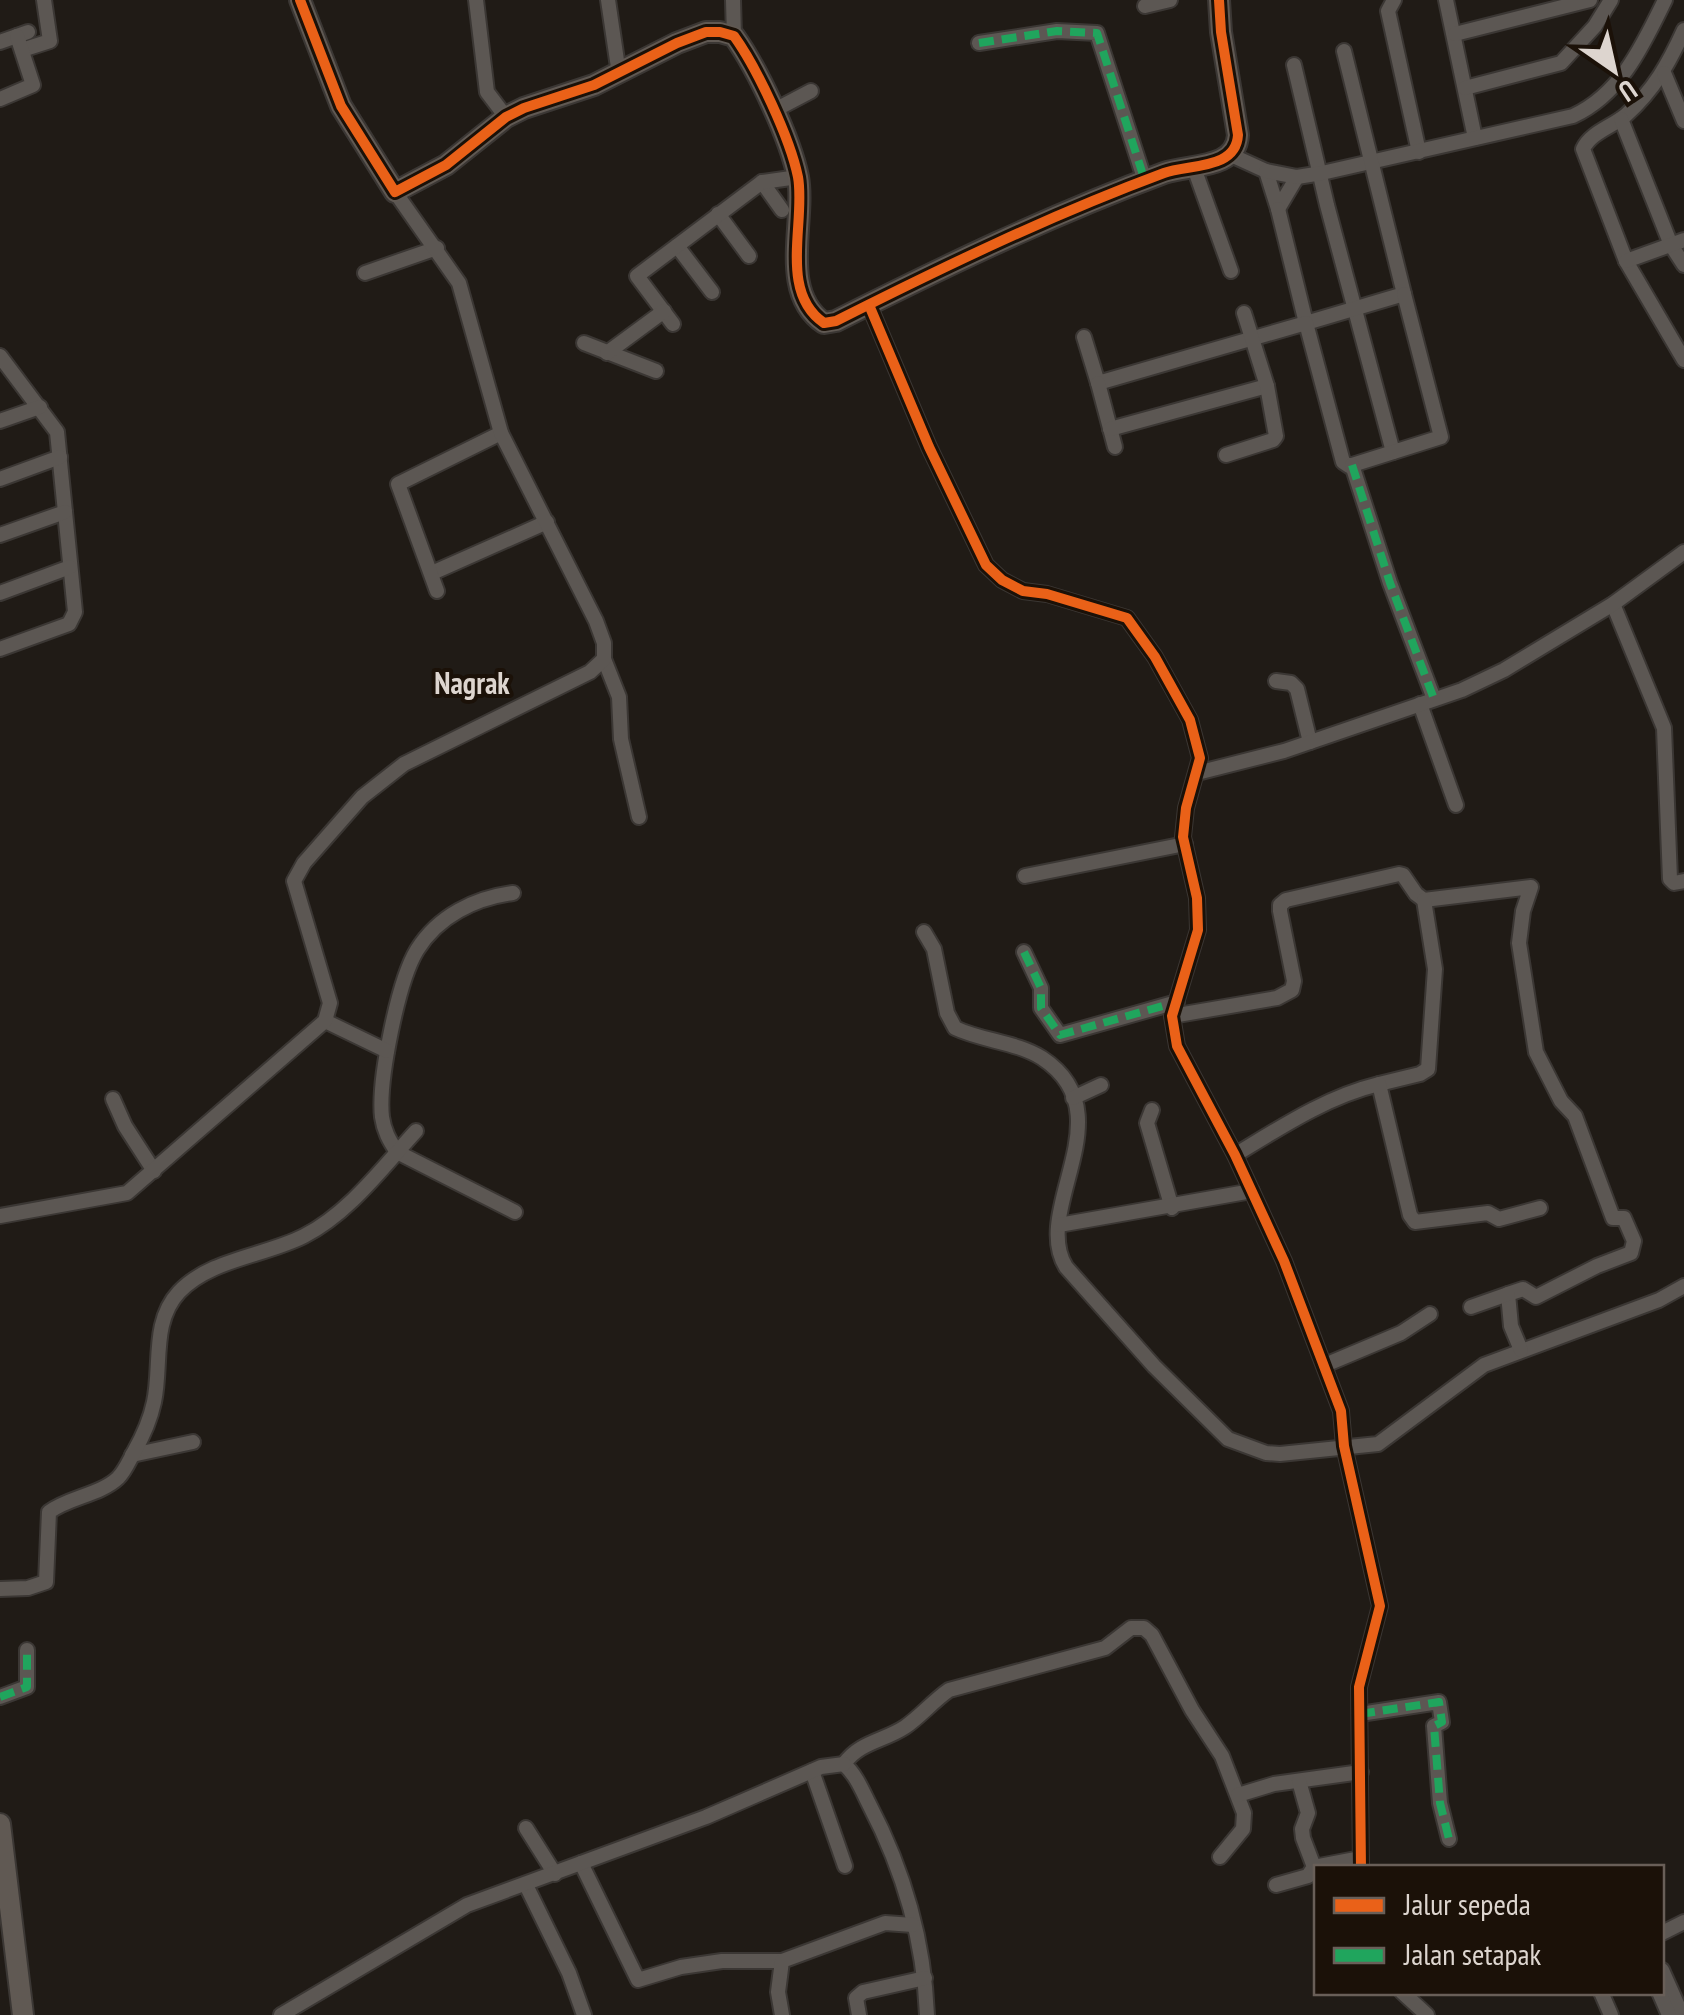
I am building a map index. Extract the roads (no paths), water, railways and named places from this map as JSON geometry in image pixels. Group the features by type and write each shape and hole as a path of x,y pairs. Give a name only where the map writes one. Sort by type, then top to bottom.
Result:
{"street":[{"path":"0,42 50,41 44,0"},
{"path":"300,0 341,106 395,192 460,283 501,433 604,644 604,659 619,697 621,739 639,817"},
{"path":"476,0 487,92 506,117"},
{"path":"608,0 619,74"},
{"path":"734,0 734,36 773,111 798,177 797,267 809,308 820,321 828,323 981,249 1146,181 1231,155 1266,171 1297,177 1561,120 1601,100 1642,49 1666,0"},
{"path":"1145,6 1170,0"},
{"path":"1219,0 1238,135 1231,155"},
{"path":"1394,0 1388,11 1419,152"},
{"path":"1446,0 1475,138"},
{"path":"1455,34 1590,0"},
{"path":"1465,88 1561,63 1595,26 1611,0"},
{"path":"1684,30 1664,73 1621,119 1588,140 1582,149 1626,261 1684,360"},
{"path":"979,43 1057,31 1097,33 1146,181"},
{"path":"395,192 446,166 506,117 619,74 706,32 734,36"},
{"path":"0,98 32,85 22,39"},
{"path":"1266,171 1343,462 1352,465 1438,440 1442,433 1369,161 1344,51"},
{"path":"1294,65 1394,452"},
{"path":"1664,73 1684,122"},
{"path":"773,111 812,90"},
{"path":"1621,119 1678,242 1684,265"},
{"path":"1193,166 1231,271"},
{"path":"607,352 669,318 637,276 762,182 798,177"},
{"path":"1278,209 1297,177"},
{"path":"762,182 782,210"},
{"path":"718,214 749,256"},
{"path":"1626,261 1678,242"},
{"path":"677,246 712,292"},
{"path":"365,273 437,248"},
{"path":"1098,383 1404,294"},
{"path":"869,304 929,447 986,565 1002,580 1023,591 1047,594 1127,618 1190,720 1200,758 1186,808 1185,844 1197,898 1198,930 1175,1009 1177,1046 1252,1192 1341,1411 1344,1446 1380,1606 1360,1687 1361,1863"},
{"path":"1226,454 1276,438 1267,386 1244,313"},
{"path":"1084,337 1115,447"},
{"path":"584,343 656,371"},
{"path":"0,649 70,624 74,618 60,440 55,426 1,359"},
{"path":"1110,429 1267,386"},
{"path":"0,421 40,407"},
{"path":"437,591 398,483 501,433"},
{"path":"0,479 60,458"},
{"path":"1352,465 1456,805"},
{"path":"0,535 65,512"},
{"path":"432,574 547,522"},
{"path":"1197,773 1310,742 1504,670 1613,604 1684,552"},
{"path":"0,592 70,566"},
{"path":"1613,604 1664,728 1670,879 1674,883 1684,881"},
{"path":"0,1216 126,1194 325,1021 330,1003 294,880 304,862 362,796 404,764 590,672 604,659"},
{"path":"1276,681 1294,685 1310,742"},
{"path":"1025,876 1185,844"},
{"path":"1024,952 1041,988 1041,1008 1060,1034 1175,1009 1277,998 1292,990 1294,981 1280,905 1286,900 1398,874 1424,900 1435,969 1428,1068 1420,1074 1310,1108 1235,1156"},
{"path":"1424,900 1531,887 1519,944 1536,1052 1561,1101 1575,1116 1613,1218 1624,1218 1634,1241 1630,1253 1536,1297 1523,1290 1471,1307"},
{"path":"514,893 485,896 465,905 436,928 416,952 386,1051 381,1114 386,1136 397,1152 516,1212"},
{"path":"924,932 934,949 947,1013 955,1028 1033,1053 1056,1071 1073,1098 1078,1140 1059,1225 1060,1257 1154,1366 1228,1439 1280,1454 1378,1444 1470,1373 1658,1300 1684,1286"},
{"path":"325,1021 386,1051"},
{"path":"1379,1084 1410,1215 1416,1222 1488,1212 1499,1219 1540,1208"},
{"path":"1073,1098 1100,1085"},
{"path":"114,1099 125,1126 154,1171"},
{"path":"1152,1110 1147,1123 1172,1208"},
{"path":"0,1590 46,1582 47,1516 54,1508 108,1485 125,1469 146,1431 155,1400 160,1332 166,1310 179,1292 200,1275 302,1238 329,1222 416,1131"},
{"path":"1059,1225 1252,1192"},
{"path":"1508,1294 1511,1326 1521,1350"},
{"path":"1325,1365 1400,1333 1430,1314"},
{"path":"132,1455 192,1442"},
{"path":"844,1764 853,1752 904,1728 949,1690 1105,1648 1138,1626 1152,1635 1222,1756 1238,1795 1245,1820 1243,1829 1220,1857"},
{"path":"0,1697 27,1687 27,1650"},
{"path":"1360,1714 1438,1702 1442,1722 1434,1726 1440,1803 1449,1839"},
{"path":"281,2015 467,1905 706,1817 812,1771 844,1764"},
{"path":"844,1764 856,1779 888,1842 905,1888 925,1978 927,2015"},
{"path":"812,1771 845,1866"},
{"path":"1238,1795 1274,1784 1361,1772"},
{"path":"1276,1886 1308,1876 1314,1867 1303,1838 1308,1813 1299,1781"},
{"path":"0,1824 23,2015"},
{"path":"526,1828 555,1874"},
{"path":"581,1863 638,1980 680,1967 722,1961 782,1962 886,1922 913,1925"},
{"path":"526,1886 569,1973 584,2015"},
{"path":"782,1962 778,1992 782,2015"},
{"path":"1664,1974 1682,2015"},
{"path":"859,2015 856,1998 863,1992 925,1978"},
{"path":"1405,1995 1426,2015"}],"district":[{"name":"Nagrak","path":"472,684"}]}
